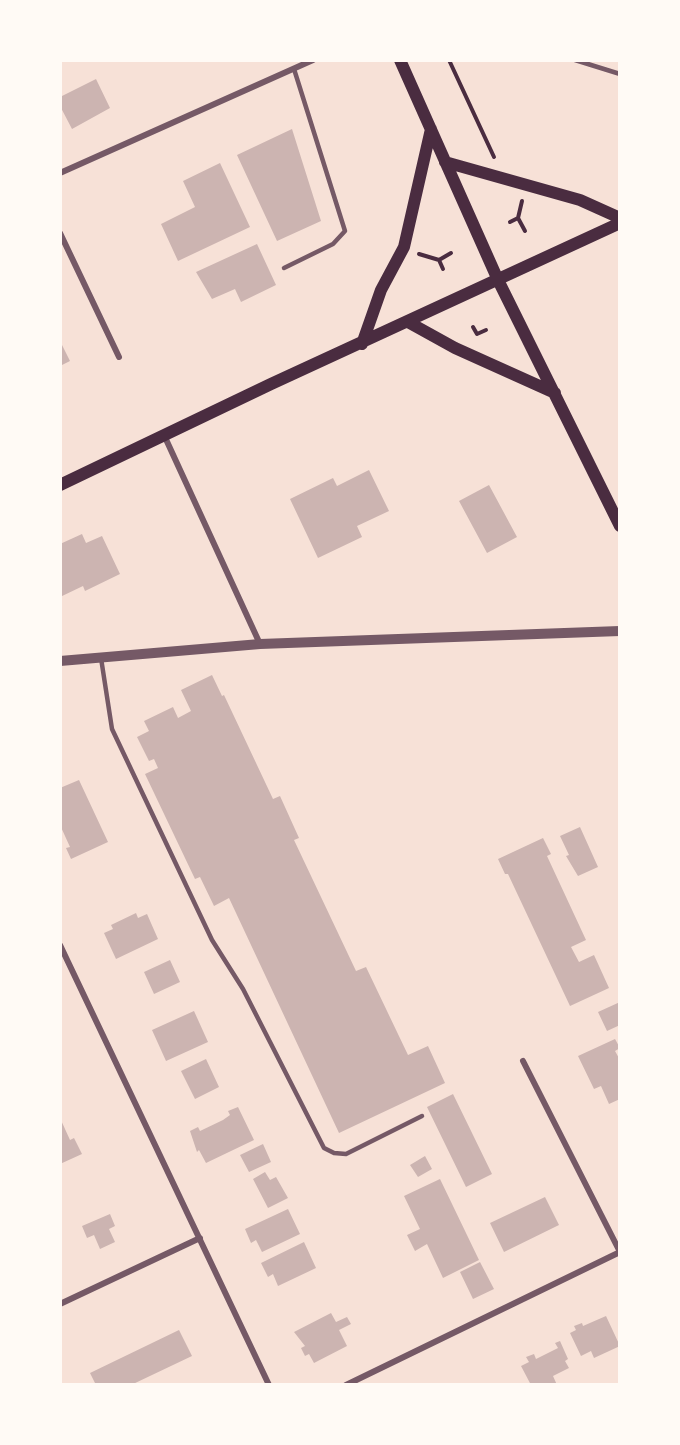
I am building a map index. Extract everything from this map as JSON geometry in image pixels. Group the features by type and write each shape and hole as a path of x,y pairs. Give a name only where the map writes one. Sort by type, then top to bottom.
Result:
{"main road":[{"path":"400,60 498,279 620,526"},
{"path":"362,344 381,290 404,247 431,129"},
{"path":"445,162 580,200 620,218"},
{"path":"60,485 164,434 620,224"},
{"path":"408,322 455,348 555,393"}],"street":[{"path":"60,173 313,60"},
{"path":"60,233 119,357"},
{"path":"164,434 261,644"},
{"path":"60,661 261,644 620,631"},
{"path":"60,945 269,1385"},
{"path":"346,1385 620,1252 523,1061"},
{"path":"60,1304 200,1238"}],"lane":[{"path":"575,60 620,74"},
{"path":"284,268 333,244 345,231 294,69"},
{"path":"101,657 112,729 212,940 243,989 324,1148 334,1153 346,1154 422,1116"}],"path":[{"path":"448,60 491,153"},
{"path":"523,195 518,218 525,231"},
{"path":"510,222 518,218"},
{"path":"412,251 439,260 443,269"},
{"path":"439,260 451,253"},
{"path":"473,327 477,334 486,330"}],"building":[{"path":"96,79 110,108 72,129 60,106 60,97"},
{"path":"292,129 321,221 277,241 237,155"},
{"path":"220,163 250,227 178,261 161,224 195,207 183,181"},
{"path":"257,244 276,285 241,302 235,289 212,299 196,272"},
{"path":"60,341 70,361 60,366"},
{"path":"369,470 389,511 357,526 362,537 318,558 290,499 333,478 337,486"},
{"path":"489,485 517,537 487,553 459,501"},
{"path":"82,534 86,543 102,536 120,574 85,591 83,586 60,597 60,544"},
{"path":"212,675 222,696 224,695 273,799 280,796 299,838 294,840 356,971 366,967 408,1055 428,1046 445,1083 339,1133 229,898 214,906 200,877 195,879 145,774 158,768 154,759 149,761 137,737 149,731 144,721 173,707 178,718 191,711 181,690"},
{"path":"79,780 108,842 71,859 66,848 70,847 60,825 60,788"},
{"path":"580,827 598,867 578,876 566,856 569,855 560,836"},
{"path":"543,838 551,854 547,856 586,940 571,947 579,962 594,955 609,988 570,1006 508,874 505,874 498,859"},
{"path":"136,913 138,918 147,914 158,939 116,959 104,933 113,929 111,925"},
{"path":"170,960 180,982 154,994 144,972"},
{"path":"620,1002 620,1025 607,1031 598,1012"},
{"path":"194,1011 208,1042 166,1061 152,1030"},
{"path":"615,1039 620,1048 615,1051 620,1060 620,1099 609,1104 601,1086 594,1089 578,1056"},
{"path":"206,1059 219,1087 195,1099 181,1071"},
{"path":"453,1094 492,1174 466,1187 427,1107"},
{"path":"238,1107 254,1140 206,1163 199,1150 197,1152 190,1131 198,1127 200,1131 223,1120 230,1115 228,1111"},
{"path":"60,1118 70,1140 74,1138 82,1154 60,1164"},
{"path":"263,1144 271,1162 249,1172 240,1155"},
{"path":"425,1156 432,1169 418,1177 410,1165"},
{"path":"265,1172 270,1180 276,1177 288,1198 268,1208 253,1179"},
{"path":"440,1179 479,1260 443,1278 427,1244 415,1251 407,1235 420,1229 404,1196"},
{"path":"545,1197 559,1225 504,1252 490,1223"},
{"path":"288,1209 300,1234 262,1252 256,1240 251,1243 245,1229"},
{"path":"110,1214 115,1226 109,1229 115,1242 100,1249 94,1235 87,1238 82,1226"},
{"path":"304,1242 316,1268 278,1286 273,1274 268,1277 261,1263"},
{"path":"480,1262 494,1289 473,1299 460,1272"},
{"path":"331,1313 336,1322 347,1317 351,1324 339,1330 347,1346 314,1363 309,1354 305,1356 301,1348 305,1346 294,1332"},
{"path":"606,1316 620,1346 594,1358 591,1351 581,1356 570,1333 576,1330 574,1326 582,1323 583,1326"},
{"path":"179,1330 192,1356 131,1385 96,1385 90,1373"},
{"path":"560,1341 568,1359 565,1361 569,1368 553,1376 557,1385 531,1385 521,1366 529,1362 526,1357 534,1354 536,1359 558,1348 555,1343"}]}
